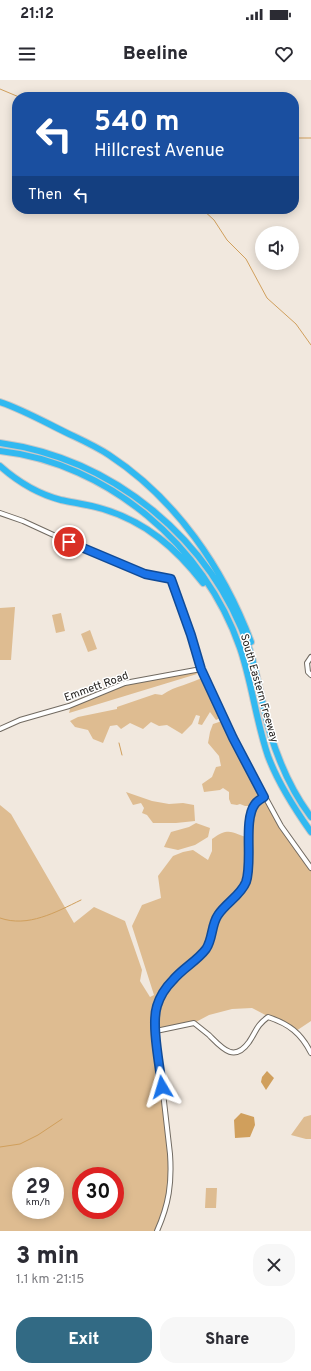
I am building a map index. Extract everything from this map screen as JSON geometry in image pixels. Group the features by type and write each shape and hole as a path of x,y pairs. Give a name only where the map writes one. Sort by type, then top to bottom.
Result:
{"highway":[{"path":"0,402 54,426 109,455 135,474 154,491 188,529 212,562 228,589 244,625 259,668 270,733"},
{"name":"South Eastern Freeway","path":"0,443 50,454 103,476 128,491 182,536 209,571 231,608 240,627 249,648 255,669 270,733 286,774 311,817"},
{"name":"South Eastern Freeway","path":"0,451 24,455 65,468 91,480 123,498 156,524 187,555 200,572 223,609 240,648 268,756 286,794 311,832"},
{"path":"0,466 31,489 60,500 102,508 123,516 160,538 183,559 223,609"}],"street":[{"path":"0,514 23,521 97,555 145,574 171,579 191,635 201,669 233,738 281,826 311,868"},
{"path":"311,657 308,663 308,672 311,675"},
{"name":"Emmett Road","path":"0,728 20,720 69,706 125,683 201,669"},
{"path":"158,1231 168,1202 171,1174 155,1016 161,996 178,974 199,958 207,947 217,916 237,895 246,881 251,814 256,802 264,797"},
{"path":"156,1031 194,1023 221,1048 231,1053 240,1051 248,1042 259,1024 268,1017 282,1022 296,1031 311,1053"}],"shaded area":[{"path":"15,607 11,660 0,660 0,608"},
{"path":"61,613 65,631 56,633 52,615"},
{"path":"90,630 97,649 88,652 81,634"},
{"path":"195,671 197,674 69,713 71,706 125,683"},
{"path":"205,676 218,704 215,706 220,718 216,720 210,712 202,725 198,724 200,716 196,715 192,724 182,734 167,725 159,726 151,722 143,729 130,723 121,729 117,725 110,726 103,743 93,739 88,730 75,727 70,721 78,717 117,709 117,707 155,694 162,695"},
{"path":"225,720 270,806 311,868 311,1021 296,1031 252,1008 232,1009 209,1015 194,1023 156,1031 171,1174 168,1202 157,1231 0,1231 0,805 11,814 74,923 94,907 125,921 142,970 140,981 150,997 154,995 132,926 142,905 161,898 158,876 173,856 183,852 193,850 208,860 212,851 212,839 218,835 232,832 251,838 253,806 231,804 229,792 223,788 220,790 204,792 202,784 212,777 216,767 221,766 219,756 208,743 213,724"},
{"path":"126,792 152,801 169,804 183,803 194,805 195,821 153,823 147,815 142,813 144,808 141,803 133,805"},
{"path":"196,823 210,828 208,837 195,845 178,850 164,847 171,832 189,827"},
{"path":"267,1071 274,1078 266,1090 261,1082 262,1077"},
{"path":"241,1113 254,1117 255,1125 250,1137 235,1138 234,1120"},
{"path":"311,1115 311,1139 291,1135 304,1117"},
{"path":"206,1188 217,1188 216,1208 205,1208"}],"waterway":[{"path":"0,89 12,94"},
{"path":"299,138 311,138"},
{"path":"207,214 214,220 227,240 246,259 267,298 296,324 311,345"},
{"path":"119,743 122,755"},
{"path":"0,918 10,921 31,920 52,914 81,900"},
{"path":"0,1147 20,1144 38,1135 62,1119"}],"route":[{"path":"69,542 106,559 145,574 171,579 191,635 201,669 233,738 264,797 256,802 251,814 246,881 237,895 217,916 207,947 199,958 178,974 166,988 157,1005 155,1016 162,1087"}]}
